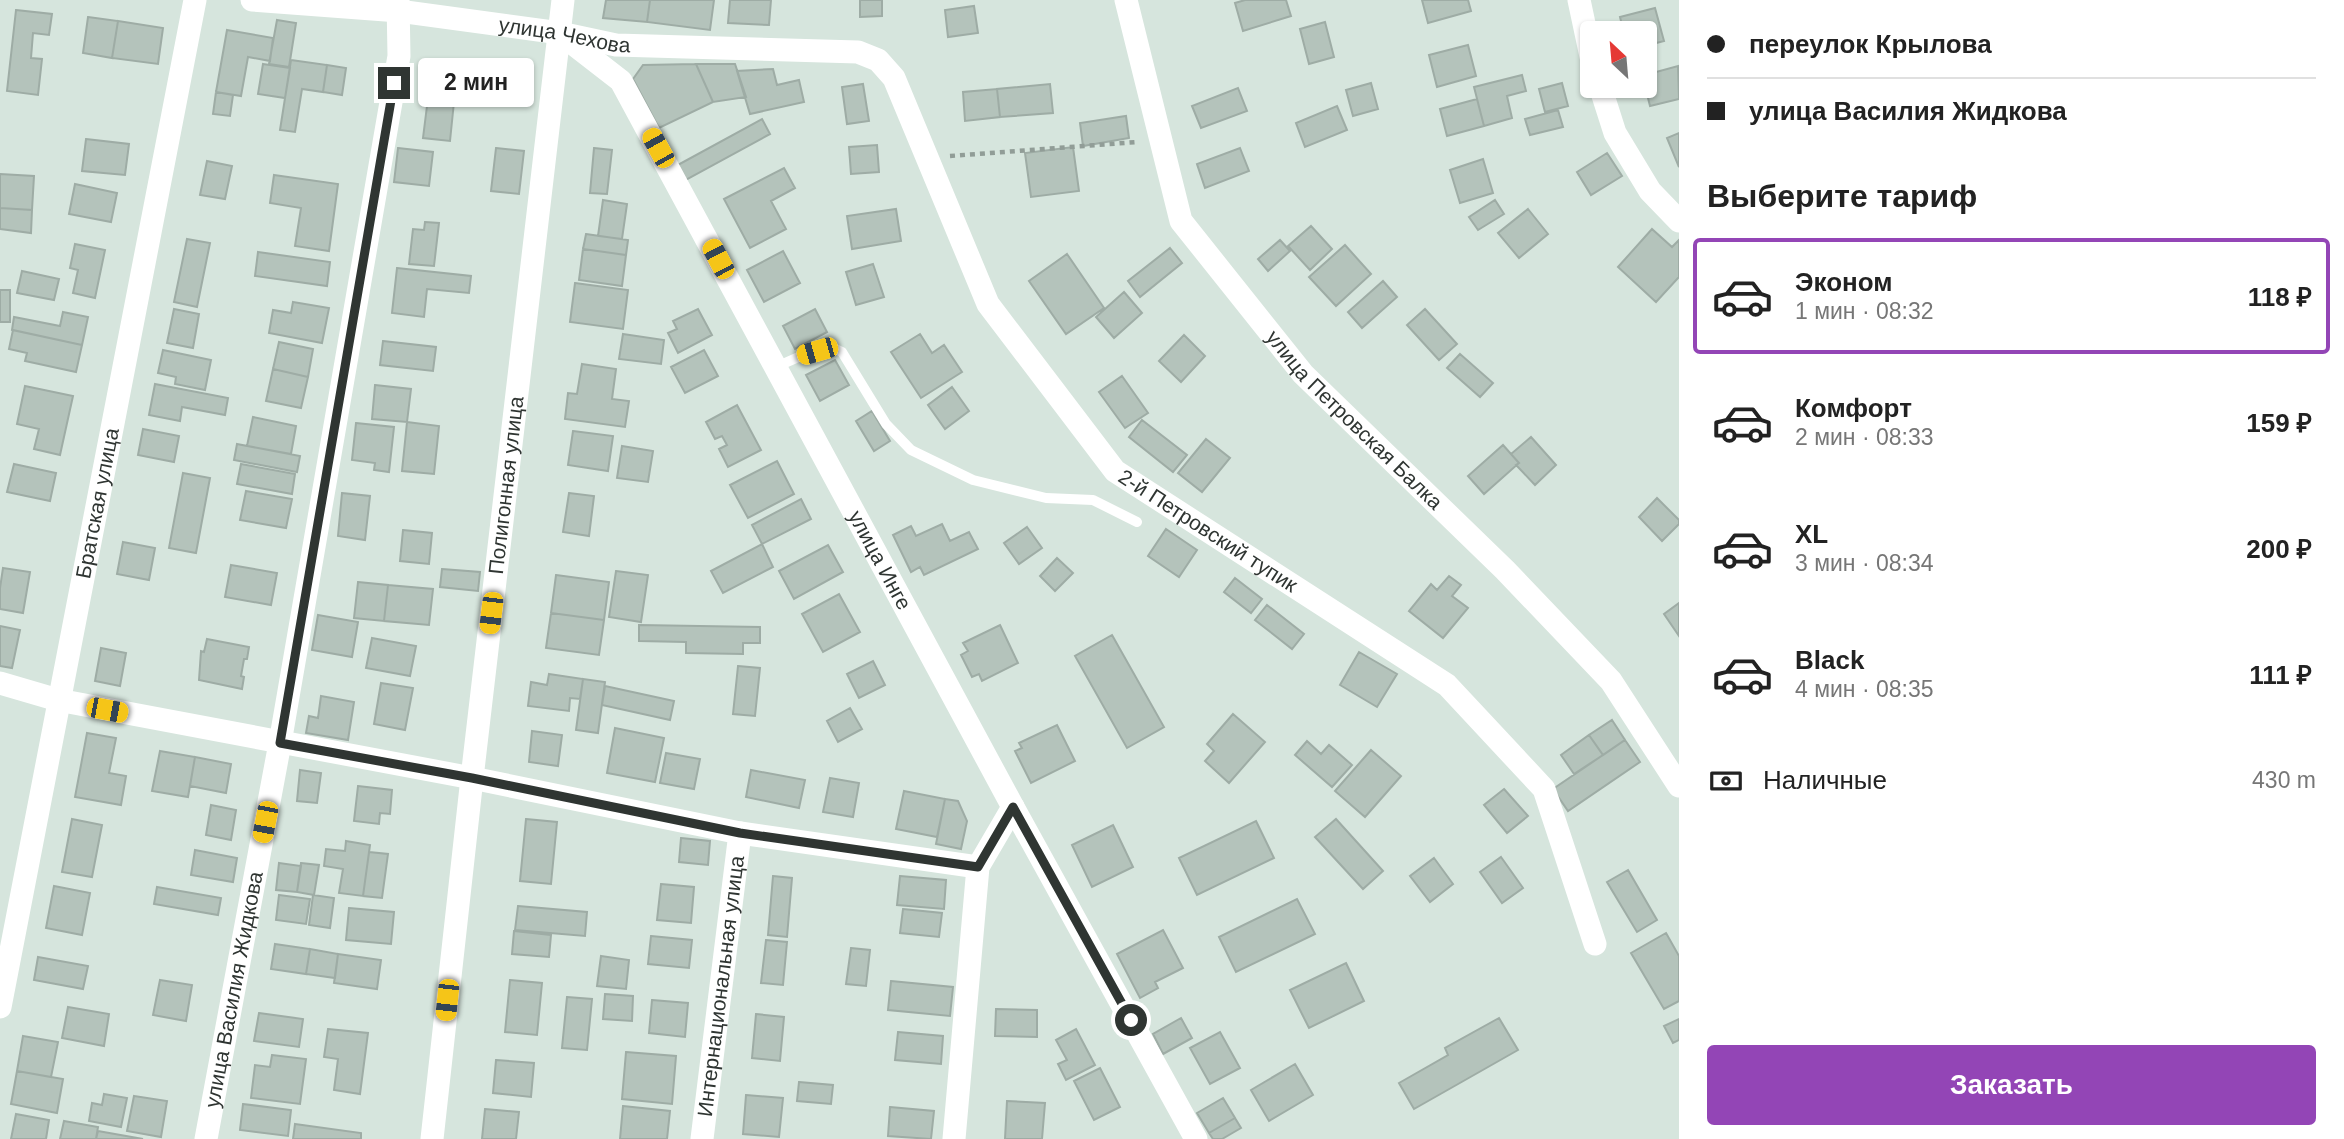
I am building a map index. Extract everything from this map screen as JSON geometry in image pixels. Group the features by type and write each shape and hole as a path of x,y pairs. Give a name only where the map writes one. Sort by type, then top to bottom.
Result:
{"street":[{"name":"Братская улица","path":"0,1007 195,0"},
{"name":"улица Чехова","path":"252,0 398,5 616,45 858,52 878,60"},
{"name":"Полигонная улица","path":"432,1139 563,0"},
{"name":"улица Петровская Балка","path":"1126,0 1181,221 1303,374 1505,570 1611,681 1679,786"},
{"path":"1579,0 1583,21"},
{"name":"улица Василия Жидкова","path":"206,1139 280,743 399,56 398,5"},
{"name":"улица Инге","path":"559,33 621,81 1013,807 1196,1139"},
{"name":"2-й Петровский тупик","path":"878,60 894,78 988,304 1115,471 1447,685 1544,789 1595,944"},
{"path":"1604,98 1615,133 1650,191 1679,221"},
{"path":"0,683 58,700 472,778 740,833 978,867"},
{"path":"954,1139 978,867 1013,807"},
{"name":"Интернациональная улица","path":"702,1139 740,833"}],"lane":[{"path":"776,367 831,347 842,352 886,424 911,450 973,480 1046,498 1093,500 1137,522"}],"path":[{"path":"987,154 1116,145 1161,139"}],"building":[{"path":"606,0 650,0 647,22 603,18"},
{"path":"650,0 714,0 710,30 647,22"},
{"path":"730,0 771,0 769,25 728,23"},
{"path":"860,0 882,0 882,16 860,17"},
{"path":"1245,0 1286,0 1291,16 1243,31 1235,3"},
{"path":"1422,0 1468,0 1471,11 1428,23"},
{"path":"974,6 978,33 948,37 945,10"},
{"path":"1655,8 1664,41 1657,43 1657,21 1621,21 1620,17"},
{"path":"16,10 52,14 49,35 33,33 31,58 42,59 38,95 7,91"},
{"path":"88,17 118,21 112,58 83,53"},
{"path":"277,20 296,23 289,67 269,64"},
{"path":"118,21 163,28 158,64 112,58"},
{"path":"1325,22 1334,57 1309,64 1300,29"},
{"path":"227,30 273,38 270,61 248,57 241,96 216,92"},
{"path":"1468,45 1476,76 1437,87 1429,55"},
{"path":"291,60 327,65 323,92 302,89 295,132 280,130"},
{"path":"263,64 290,68 285,98 258,94"},
{"path":"696,64 735,64 746,97 713,102"},
{"path":"696,64 713,102 659,128 633,79 643,65"},
{"path":"327,65 346,68 342,95 323,92"},
{"path":"1678,66 1679,99 1650,106 1648,98 1657,98 1657,72"},
{"path":"773,69 777,85 799,80 804,102 750,114 737,71"},
{"path":"1522,75 1526,91 1507,96 1512,118 1484,126 1474,87"},
{"path":"1371,83 1378,109 1353,116 1346,90"},
{"path":"1562,83 1568,106 1545,112 1539,89"},
{"path":"863,84 869,121 847,124 842,87"},
{"path":"1050,84 1053,113 1000,117 997,89"},
{"path":"1238,88 1247,111 1201,128 1192,106"},
{"path":"997,89 1000,117 965,121 963,92"},
{"path":"429,90 455,92 450,141 423,138"},
{"path":"216,92 233,95 230,116 213,114"},
{"path":"1477,99 1484,126 1447,136 1440,109"},
{"path":"1337,106 1347,130 1305,147 1296,123"},
{"path":"1558,110 1563,127 1530,135 1525,119"},
{"path":"1126,116 1129,138 1083,146 1080,123"},
{"path":"762,119 770,134 684,181 676,166"},
{"path":"1679,133 1679,167 1667,138"},
{"path":"86,139 129,144 125,175 82,171"},
{"path":"877,145 879,172 851,174 849,147"},
{"path":"1073,147 1079,191 1031,197 1025,153"},
{"path":"398,148 433,152 429,186 394,182"},
{"path":"496,148 524,151 519,194 491,191"},
{"path":"594,148 612,150 607,194 590,193"},
{"path":"1240,148 1249,171 1205,188 1197,164"},
{"path":"1607,153 1622,176 1591,195 1577,172"},
{"path":"1483,159 1493,193 1460,203 1450,170"},
{"path":"207,161 232,166 225,199 200,195"},
{"path":"784,168 795,188 771,201 786,229 750,248 724,199"},
{"path":"0,174 34,176 32,210 0,208"},
{"path":"274,175 338,184 329,251 295,246 301,208 270,203"},
{"path":"75,184 117,193 111,222 69,214"},
{"path":"603,200 627,204 622,239 598,236"},
{"path":"1495,200 1504,214 1478,230 1469,217"},
{"path":"0,208 32,210 31,233 0,229"},
{"path":"896,209 901,241 852,249 847,216"},
{"path":"1528,209 1548,234 1519,258 1498,233"},
{"path":"425,222 439,223 434,266 409,264 413,229 424,230"},
{"path":"1311,226 1332,249 1310,270 1288,246"},
{"path":"1652,229 1672,247 1679,240 1679,277 1656,302 1618,267"},
{"path":"586,234 628,240 626,255 583,249"},
{"path":"187,239 210,243 197,307 174,302"},
{"path":"1280,240 1290,251 1268,271 1258,259"},
{"path":"75,244 105,250 95,298 73,293 78,270 70,268"},
{"path":"1345,245 1371,274 1336,306 1309,277"},
{"path":"1170,248 1182,263 1140,297 1128,281"},
{"path":"583,249 626,255 622,286 579,280"},
{"path":"783,251 800,283 764,302 747,270"},
{"path":"258,252 330,262 327,286 255,276"},
{"path":"1067,254 1104,308 1066,334 1029,281"},
{"path":"873,264 884,297 856,305 846,272"},
{"path":"397,268 471,276 469,293 427,289 424,317 392,313"},
{"path":"22,271 59,279 54,300 17,293"},
{"path":"1383,281 1397,297 1362,328 1348,312"},
{"path":"575,283 628,290 623,329 570,322"},
{"path":"0,290 10,290 10,322 0,322"},
{"path":"1124,292 1142,313 1114,338 1096,317"},
{"path":"293,302 329,308 322,343 269,333 273,310 291,313"},
{"path":"174,309 199,314 193,348 167,343"},
{"path":"698,309 712,335 678,353 668,333 677,329 673,321"},
{"path":"815,309 827,332 795,349 783,326"},
{"path":"1425,309 1457,344 1439,360 1407,325"},
{"path":"63,312 88,317 82,345 12,330 14,317 60,326"},
{"path":"13,330 82,345 76,372 25,361 27,353 9,349"},
{"path":"623,334 664,340 661,364 619,359"},
{"path":"920,334 932,353 944,345 962,372 921,398 891,352"},
{"path":"1184,335 1205,356 1181,382 1159,361"},
{"path":"383,341 436,347 433,371 380,365"},
{"path":"279,342 313,349 308,377 273,369"},
{"path":"163,350 211,360 205,390 175,384 176,377 158,373"},
{"path":"704,350 718,376 685,393 671,367"},
{"path":"1460,354 1493,383 1480,397 1447,368"},
{"path":"835,360 849,385 820,401 806,375"},
{"path":"582,364 616,369 612,399 629,401 625,427 565,419 568,393 577,394"},
{"path":"273,369 308,377 301,408 266,401"},
{"path":"1122,376 1148,413 1125,428 1099,392"},
{"path":"155,384 228,398 225,415 182,407 180,421 149,415"},
{"path":"375,385 411,389 407,422 372,419"},
{"path":"25,386 73,396 60,455 34,449 39,429 17,424"},
{"path":"952,387 969,411 945,429 928,405"},
{"path":"737,405 761,450 728,467 719,449 727,445 722,436 715,439 706,422"},
{"path":"872,411 890,441 874,451 856,421"},
{"path":"253,417 296,426 291,454 247,446"},
{"path":"1142,420 1187,455 1173,472 1129,437"},
{"path":"407,422 439,426 434,474 402,471"},
{"path":"356,423 394,427 389,472 374,470 375,463 352,460"},
{"path":"143,429 179,436 174,462 138,455"},
{"path":"573,431 613,436 608,471 568,465"},
{"path":"1531,437 1556,465 1535,485 1516,465 1519,463 1511,454"},
{"path":"1206,439 1230,458 1202,492 1178,473"},
{"path":"237,444 300,456 297,472 234,460"},
{"path":"1503,445 1519,463 1484,494 1468,476"},
{"path":"622,446 653,451 648,482 617,478"},
{"path":"777,461 794,494 748,518 730,485"},
{"path":"14,464 56,473 50,501 7,492"},
{"path":"241,464 295,474 292,494 237,484"},
{"path":"183,473 210,478 196,553 169,548"},
{"path":"246,491 292,499 286,528 240,520"},
{"path":"342,493 370,496 365,540 338,536"},
{"path":"569,493 594,496 589,536 563,532"},
{"path":"1657,498 1679,520 1679,524 1662,541 1639,517"},
{"path":"801,499 811,519 762,544 752,525"},
{"path":"942,524 950,541 969,532 978,549 924,575 920,567 911,572 893,535 911,526 916,536"},
{"path":"1027,527 1042,548 1019,564 1004,543"},
{"path":"1166,529 1197,550 1179,577 1148,556"},
{"path":"403,530 432,533 429,564 400,561"},
{"path":"123,542 155,548 149,580 117,574"},
{"path":"762,544 773,567 723,593 711,571"},
{"path":"828,545 843,572 794,599 779,571"},
{"path":"1057,558 1073,573 1055,591 1040,576"},
{"path":"231,565 277,573 271,605 225,597"},
{"path":"3,568 30,572 23,613 0,609"},
{"path":"442,569 480,572 478,591 440,587"},
{"path":"616,571 648,575 641,622 609,617"},
{"path":"556,575 609,582 604,620 551,613"},
{"path":"1449,576 1461,585 1452,596 1468,608 1443,638 1409,611 1431,584 1437,590"},
{"path":"1235,578 1262,599 1251,613 1224,592"},
{"path":"358,582 388,585 384,621 354,618"},
{"path":"388,585 433,589 429,625 384,621"},
{"path":"839,594 860,632 823,652 802,614"},
{"path":"1679,603 1679,636 1664,614"},
{"path":"1267,605 1304,634 1292,649 1255,620"},
{"path":"551,613 604,620 599,655 546,648"},
{"path":"318,615 358,622 352,657 312,650"},
{"path":"639,625 760,627 760,643 743,643 743,654 686,653 686,642 639,641"},
{"path":"1000,625 1018,663 982,681 979,674 972,677 961,655 968,651 963,643"},
{"path":"0,626 20,630 12,668 0,666"},
{"path":"1112,635 1164,727 1127,748 1075,656"},
{"path":"372,638 416,646 410,676 366,668"},
{"path":"207,639 249,647 241,676 244,677 242,689 199,680 201,651 204,652"},
{"path":"101,648 126,653 120,686 95,681"},
{"path":"1359,652 1397,674 1377,707 1340,685"},
{"path":"873,661 885,685 859,698 847,674"},
{"path":"738,666 760,668 755,716 733,714"},
{"path":"549,674 583,679 580,699 570,698 569,711 528,706 531,682 547,685"},
{"path":"583,679 605,682 598,733 576,730"},
{"path":"381,683 413,688 405,730 374,724"},
{"path":"605,686 674,701 670,720 602,705"},
{"path":"321,696 354,702 348,740 306,733 309,716 318,718"},
{"path":"850,708 862,729 838,742 827,721"},
{"path":"1233,714 1265,742 1229,783 1205,761 1214,751 1207,744"},
{"path":"1612,720 1625,740 1603,755 1589,735"},
{"path":"1057,725 1075,761 1031,783 1015,751 1022,748 1019,743"},
{"path":"615,728 664,738 655,782 607,773"},
{"path":"532,731 562,735 558,766 529,762"},
{"path":"87,733 116,738 109,773 126,776 121,805 75,797"},
{"path":"1589,735 1603,755 1574,774 1561,755"},
{"path":"1625,740 1640,762 1568,811 1553,789"},
{"path":"1307,741 1321,754 1329,745 1352,765 1332,787 1295,755"},
{"path":"1371,750 1401,776 1365,817 1335,791"},
{"path":"160,751 195,757 188,797 152,791"},
{"path":"666,753 700,759 694,789 660,783"},
{"path":"195,757 231,764 226,793 190,786"},
{"path":"300,770 321,773 317,803 297,801"},
{"path":"751,770 805,780 799,808 746,797"},
{"path":"830,778 859,783 853,817 823,812"},
{"path":"358,786 392,790 390,814 380,813 379,824 354,821"},
{"path":"1504,789 1528,816 1507,833 1484,805"},
{"path":"904,791 945,799 937,837 896,829"},
{"path":"945,799 958,801 967,821 961,849 936,844"},
{"path":"211,805 236,810 231,840 206,835"},
{"path":"72,819 102,825 92,877 62,872"},
{"path":"526,819 557,822 551,884 520,881"},
{"path":"1336,819 1383,871 1363,889 1315,837"},
{"path":"1256,821 1274,858 1197,895 1179,858"},
{"path":"1113,825 1133,867 1092,887 1072,845"},
{"path":"681,838 710,841 708,865 679,862"},
{"path":"346,841 370,845 363,896 339,893 343,869 324,866 326,849 345,851"},
{"path":"195,850 237,858 233,882 191,875"},
{"path":"369,852 388,854 382,898 363,896"},
{"path":"1501,857 1523,888 1502,903 1480,872"},
{"path":"1434,858 1453,884 1430,902 1410,876"},
{"path":"279,863 301,866 297,892 276,890"},
{"path":"301,863 319,865 314,895 297,892"},
{"path":"1628,870 1657,920 1637,932 1607,882"},
{"path":"773,876 792,878 787,937 768,935"},
{"path":"900,876 946,880 944,909 897,905"},
{"path":"661,884 694,887 691,923 657,920"},
{"path":"54,886 90,893 82,935 46,928"},
{"path":"157,887 221,898 218,915 154,904"},
{"path":"279,895 310,899 306,924 276,920"},
{"path":"313,895 334,898 330,928 309,925"},
{"path":"1297,899 1315,934 1236,972 1219,937"},
{"path":"518,906 587,912 585,936 515,930"},
{"path":"349,908 394,912 391,944 346,940"},
{"path":"903,909 942,913 939,937 900,933"},
{"path":"1163,930 1183,968 1155,982 1158,988 1140,998 1117,954"},
{"path":"514,931 551,935 549,957 512,954"},
{"path":"1666,933 1679,956 1679,1001 1664,1009 1631,953"},
{"path":"651,936 692,940 689,968 648,964"},
{"path":"766,940 787,942 783,985 761,983"},
{"path":"275,944 310,949 306,974 271,969"},
{"path":"851,948 870,950 866,986 846,984"},
{"path":"310,949 338,954 335,978 306,974"},
{"path":"338,954 381,960 377,989 334,983"},
{"path":"601,956 629,960 626,989 597,986"},
{"path":"38,957 88,966 83,989 34,980"},
{"path":"1346,963 1364,1001 1309,1028 1290,990"},
{"path":"160,980 192,985 186,1021 153,1015"},
{"path":"510,980 542,983 537,1035 505,1032"},
{"path":"891,981 953,987 950,1016 888,1010"},
{"path":"605,994 633,996 632,1021 603,1019"},
{"path":"567,997 592,999 587,1050 562,1048"},
{"path":"652,1000 688,1003 685,1037 649,1033"},
{"path":"68,1007 109,1014 104,1046 62,1038"},
{"path":"996,1009 1037,1010 1037,1037 995,1036"},
{"path":"259,1013 303,1019 299,1047 254,1041"},
{"path":"756,1014 784,1017 780,1061 752,1058"},
{"path":"1181,1018 1192,1038 1163,1054 1153,1034"},
{"path":"1499,1018 1518,1050 1414,1109 1399,1083 1448,1055 1445,1048"},
{"path":"1679,1019 1679,1040 1673,1043 1664,1026"},
{"path":"328,1029 368,1033 360,1094 334,1090 338,1059 324,1057"},
{"path":"1076,1029 1095,1065 1066,1080 1058,1064 1067,1060 1056,1040"},
{"path":"898,1032 943,1036 941,1064 895,1060"},
{"path":"1220,1032 1240,1068 1210,1084 1190,1048"},
{"path":"23,1036 58,1042 51,1077 17,1071"},
{"path":"626,1052 676,1056 672,1104 622,1099"},
{"path":"272,1055 306,1059 300,1104 251,1098 255,1065 270,1067"},
{"path":"496,1060 534,1063 531,1097 493,1093"},
{"path":"1295,1064 1313,1095 1269,1121 1251,1090"},
{"path":"1100,1068 1120,1107 1094,1120 1074,1081"},
{"path":"17,1071 63,1079 57,1113 11,1104"},
{"path":"799,1082 833,1085 831,1104 797,1101"},
{"path":"104,1094 127,1098 121,1127 89,1121 92,1103 102,1105"},
{"path":"746,1095 783,1098 779,1137 743,1134"},
{"path":"134,1096 167,1101 161,1137 127,1131"},
{"path":"1223,1098 1235,1118 1209,1133 1197,1113"},
{"path":"1007,1101 1045,1103 1042,1139 1005,1139"},
{"path":"243,1104 291,1110 288,1136 240,1130"},
{"path":"623,1106 670,1111 667,1139 620,1139"},
{"path":"890,1107 934,1111 931,1139 888,1136"},
{"path":"485,1109 519,1112 516,1139 482,1139"},
{"path":"16,1114 49,1120 46,1139 11,1139"},
{"path":"1235,1118 1241,1128 1222,1139 1213,1139 1209,1133"},
{"path":"64,1121 98,1127 96,1139 60,1139"},
{"path":"295,1124 361,1133 361,1139 293,1139"},
{"path":"98,1131 143,1139 96,1139"}],"route":[{"path":"394,83 280,743 472,778 740,833 978,867 1013,807 1131,1020"}]}
